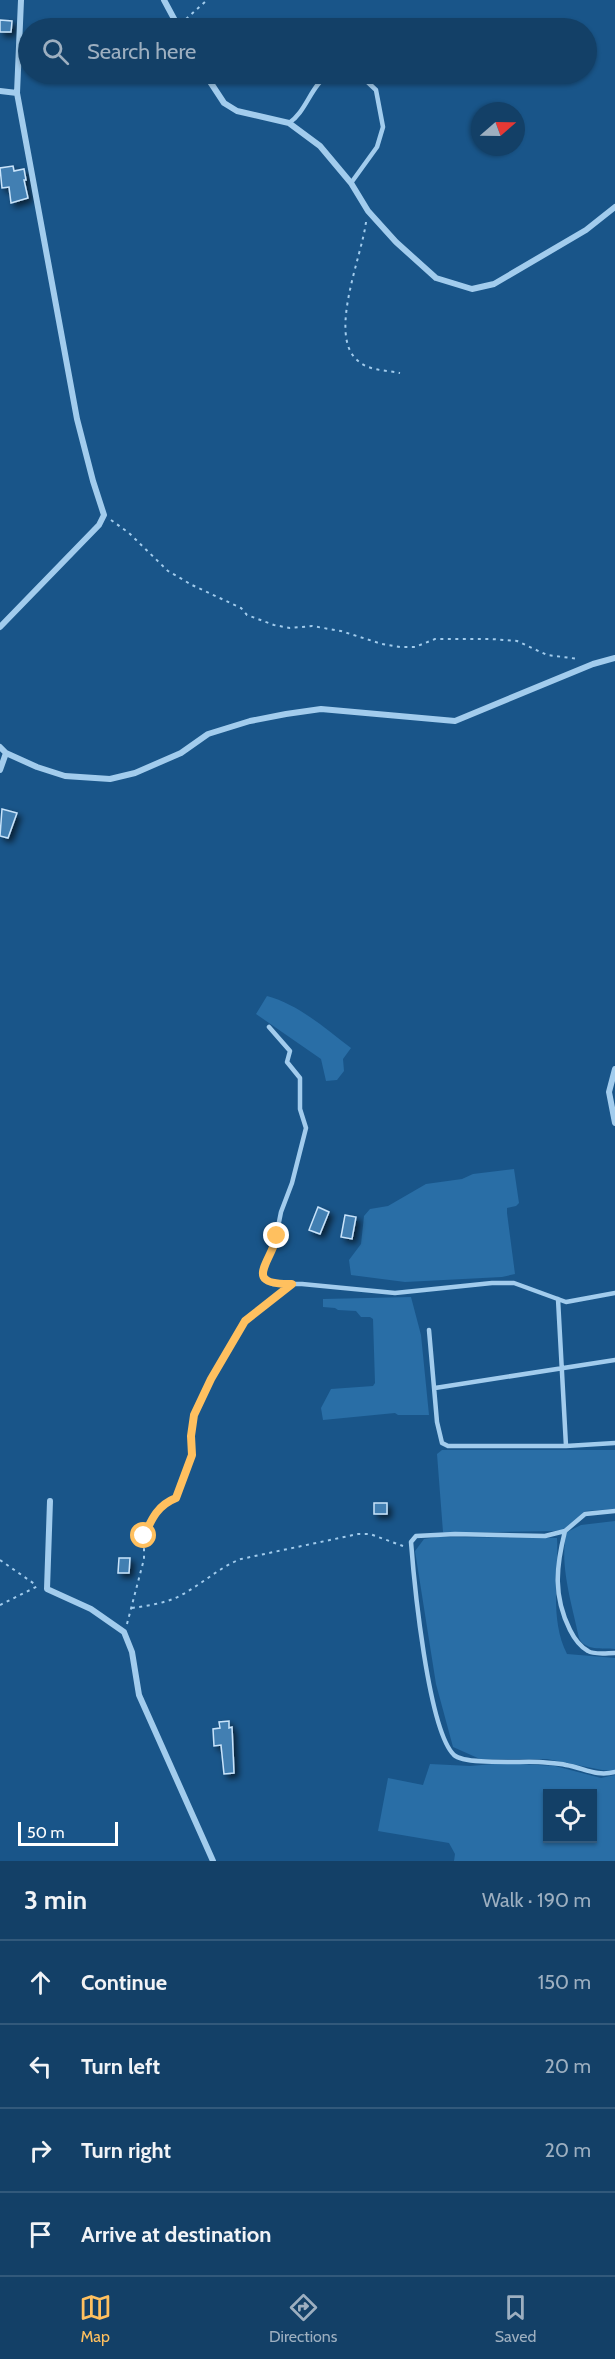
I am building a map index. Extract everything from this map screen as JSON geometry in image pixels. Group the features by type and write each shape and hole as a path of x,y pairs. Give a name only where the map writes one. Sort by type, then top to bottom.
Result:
{"street":[{"path":"20,18 21,0"},
{"path":"164,0 173,18"},
{"path":"0,627 99,525 104,515 77,419 17,93 18,70"},
{"path":"212,84 224,103 237,111 290,123 320,146 351,183 368,211 396,242 436,279 472,289 494,284 586,230 615,207"},
{"path":"0,91 17,93"},
{"path":"0,747 6,753 65,776 110,779 135,774 181,753 208,734 250,721 286,714 321,709 455,721 593,664 615,658"},
{"path":"0,770 6,753"},
{"path":"615,1069 609,1092 615,1123"},
{"path":"50,1501 47,1589 91,1609 124,1632 132,1652 139,1695 213,1861"}],"lane":[{"path":"290,123 298,118 320,84"},
{"path":"351,183 377,147 383,127 376,90 370,84"},
{"path":"269,1027 290,1051 287,1062 300,1078 300,1109 306,1128 292,1183 281,1212 274,1247 263,1268 265,1280 273,1284 395,1293 514,1282 566,1302 615,1293"},
{"path":"558,1299 566,1446"},
{"path":"429,1330 437,1422 442,1443 448,1446 566,1446 615,1443"},
{"path":"435,1388 615,1360"},
{"path":"615,1511 585,1514 565,1531 545,1536 455,1534 416,1536 411,1542 428,1675 440,1730 454,1755 468,1761 516,1760 567,1765 591,1773 615,1772"},
{"path":"565,1531 558,1557 558,1599 563,1615 575,1640 589,1652 615,1653"}],"path":[{"path":"188,18 207,0"},
{"path":"368,211 364,242 346,311 346,337 349,350 357,360 370,368 400,373"},
{"path":"104,515 129,533 168,571 241,608 247,615 274,625 290,628 312,626 341,631 382,644 400,647 415,647 435,639 517,641 547,654 581,659 593,664"},
{"path":"124,1632 144,1559 144,1536 154,1514 166,1502 176,1498 185,1479 192,1455 191,1436 194,1415 211,1379 245,1321 292,1284"},
{"path":"132,1608 174,1599 228,1564 241,1559 358,1534 370,1534 406,1547 411,1542"},
{"path":"0,1560 38,1586 0,1605"}],"shaded area":[{"path":"267,996 301,1011 351,1048 343,1059 344,1071 337,1080 326,1081 321,1059 256,1014"},
{"path":"514,1169 519,1203 507,1208 507,1213 515,1274 502,1277 405,1282 351,1275 349,1260 361,1244 364,1216 370,1209 388,1206 426,1184 462,1179 473,1174"},
{"path":"411,1297 421,1335 429,1415 398,1415 395,1413 323,1420 321,1408 331,1389 373,1386 375,1383 373,1319 361,1317 356,1311 323,1307 323,1299"},
{"path":"442,1450 615,1450 615,1509 585,1511 563,1530 445,1533 443,1532 437,1454"},
{"path":"615,1521 615,1649 594,1648 585,1645 579,1638 567,1585 565,1544 567,1532 581,1525"},
{"path":"437,1537 557,1538 556,1612 561,1640 567,1654 615,1658 615,1771 547,1759 480,1759 453,1747 436,1684 415,1551 424,1539"},
{"path":"505,1763 555,1766 601,1778 615,1775 615,1861 454,1861 455,1854 449,1843 378,1831 388,1778 423,1785 430,1764 470,1766"}],"building":[{"path":"0,20 12,21 11,32 0,32"},
{"path":"13,166 14,171 24,169 28,198 11,203 9,187 2,188 0,168"},
{"path":"2,809 17,813 8,838 0,836"},
{"path":"318,1207 329,1212 320,1234 309,1230"},
{"path":"345,1215 356,1217 352,1239 341,1237"},
{"path":"374,1503 387,1503 387,1514 374,1514"},
{"path":"119,1558 130,1558 129,1573 118,1573"},
{"path":"229,1721 229,1728 232,1727 234,1773 224,1774 221,1745 214,1746 213,1729 220,1728 219,1722"}],"route":[{"path":"144,1536 154,1514 166,1502 176,1498 185,1479 192,1455 191,1436 194,1415 236,1335 245,1321 264,1304 281,1295 292,1284 273,1284 265,1280 263,1274 263,1268 277,1236"}]}
